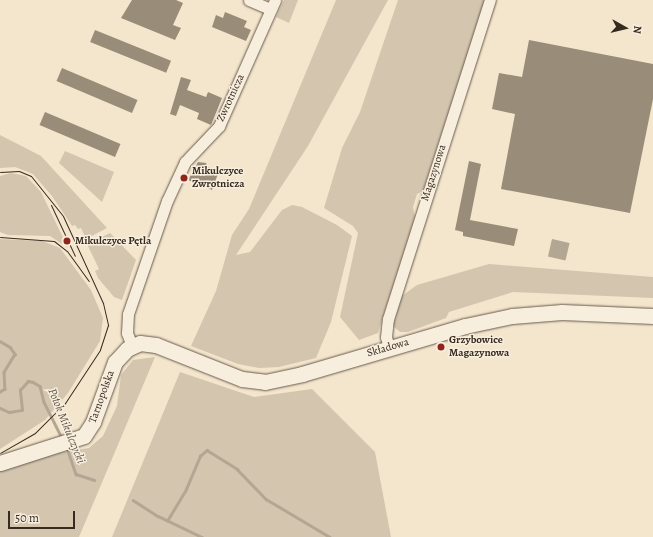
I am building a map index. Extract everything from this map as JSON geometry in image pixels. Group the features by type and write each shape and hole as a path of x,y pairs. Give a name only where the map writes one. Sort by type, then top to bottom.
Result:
{"main road":[{"name":"Składowa","path":"132,346 145,343 152,344 237,377 265,382 294,376 465,326 525,314 578,312 653,316"},
{"name":"Tarnopolska","path":"0,463 55,447 84,436 91,428 112,367 122,353 132,346"}],"street":[{"path":"249,0 272,5"},
{"name":"Magazynowa","path":"389,348 386,336 388,319 490,0"},
{"name":"Zwrotnicza","path":"132,346 127,333 128,314 167,201 185,162 219,126 272,5"}],"shaded area":[{"path":"284,0 298,0 289,23 276,17"},
{"path":"336,0 388,0 308,146 236,255 250,252 282,210 292,205 302,207 337,225 352,236 331,322 316,358 279,367 259,368 238,364 191,346 216,291 232,235 249,209"},
{"path":"398,0 485,0 423,191 417,194 413,207 415,217 378,333 359,340 340,317 358,233 353,226 324,208 342,148 360,112"},
{"path":"0,135 41,156 107,228 86,239 81,228 78,229 75,225 72,226 52,196 33,174 15,167 0,168"},
{"path":"65,151 114,172 102,202 59,163"},
{"path":"11,173 26,176 41,192 68,248 50,236 8,235 0,232 0,176"},
{"path":"110,233 136,260 122,300 114,297 98,278 95,271 99,269 87,244"},
{"path":"0,239 42,241 60,248 91,290 103,318 100,341 68,393 45,420 0,449"},
{"path":"552,239 570,243 565,261 548,257"},
{"path":"489,264 653,277 653,298 513,292 449,312 446,318 408,332 400,332 393,326 402,296 417,285"},
{"path":"155,357 79,537 0,537 0,469 58,453 89,448 103,436 117,406 121,375 133,360"},
{"path":"180,372 254,397 312,389 375,452 391,537 112,537"}],"building":[{"path":"132,0 176,0 183,3 173,25 181,28 175,40 121,18"},
{"path":"225,12 247,21 244,27 251,30 246,41 212,27 216,15 223,18"},
{"path":"95,30 171,61 166,73 90,42"},
{"path":"529,40 653,64 653,99 630,213 501,189 515,114 492,109 499,73 522,77"},
{"path":"62,68 137,100 132,113 57,81"},
{"path":"181,77 191,80 187,90 206,97 208,92 222,98 211,125 197,119 199,113 180,105 176,116 170,114"},
{"path":"45,112 120,144 115,157 40,125"},
{"path":"469,161 481,164 470,220 518,229 514,246 463,236 463,232 455,230"},
{"path":"198,162 206,163 208,167 219,171 212,190 188,180"}],"waterway":[{"name":"Potok Mikulczycki","path":"0,341 10,347 15,354 4,372 5,389 0,392"},
{"name":"Potok Mikulczycki","path":"0,408 9,412 22,410 20,390 28,381 33,382 40,386 44,402 62,438"},
{"name":"Potok Mikulczycki","path":"67,448 76,474 94,480"},
{"path":"167,521 186,489 200,456 207,450 237,469 266,499 330,537"},
{"name":"Potok Mikulczycki","path":"133,500 158,516 202,537"}],"tram line":[{"path":"0,172 19,171 31,176 63,216 103,303 108,325 100,350 65,403 35,433 0,453"},
{"path":"51,205 75,256"},
{"path":"0,237 54,241 67,251 89,281"}],"place":[{"name":"Mikulczyce Zwrotnicza","path":"184,178"},
{"name":"Mikulczyce Pętla","path":"67,241"},
{"name":"Grzybowice Magazynowa","path":"441,347"}]}
